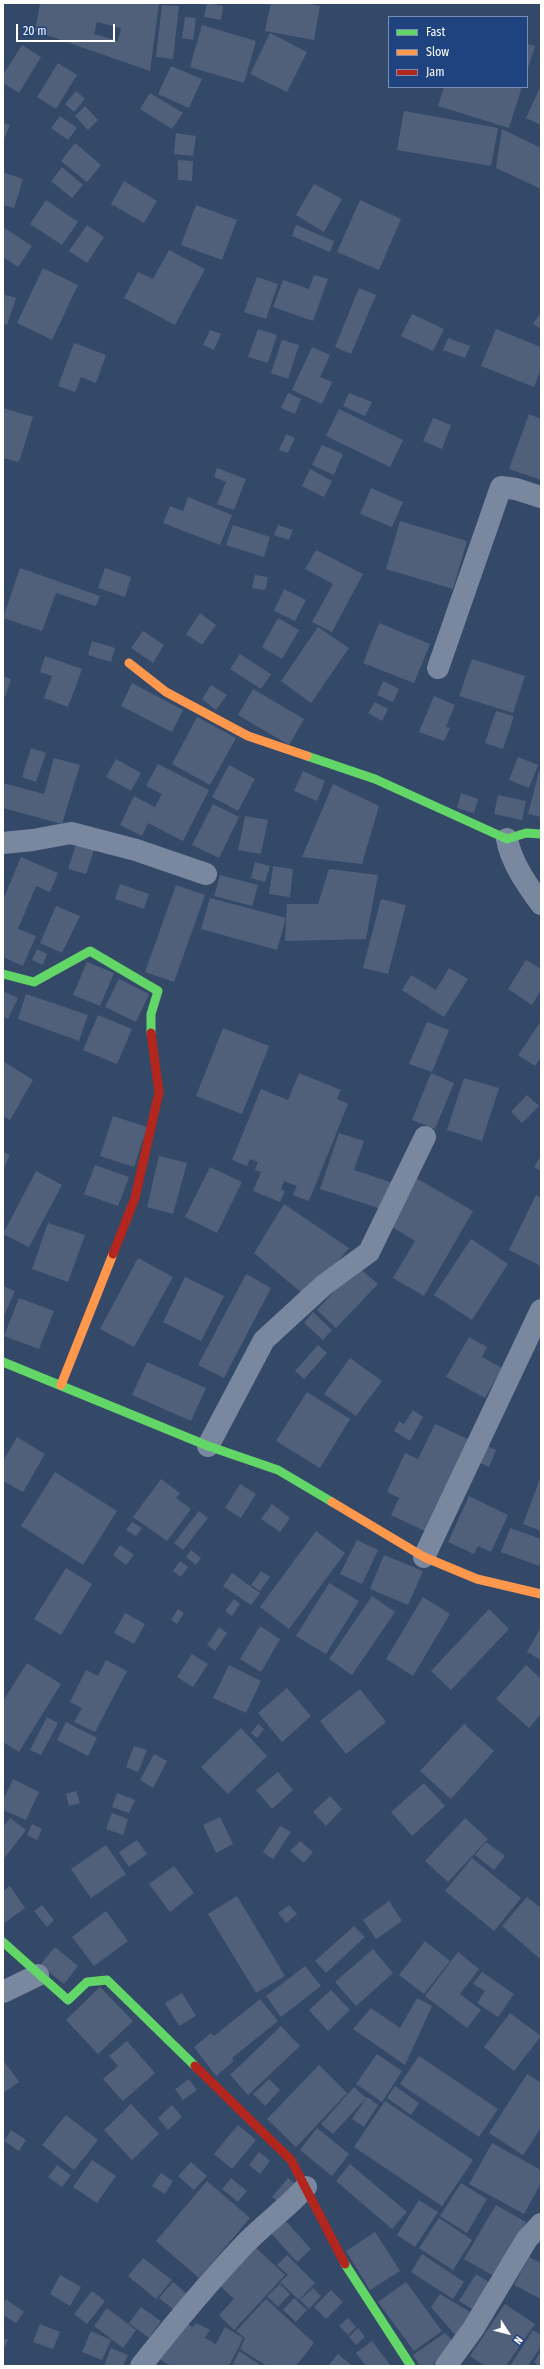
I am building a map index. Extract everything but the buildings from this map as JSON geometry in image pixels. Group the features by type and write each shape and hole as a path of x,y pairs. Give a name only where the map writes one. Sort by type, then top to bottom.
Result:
{"street":[{"path":"438,668 501,487 516,489 541,497"},
{"path":"129,663 166,692 248,736 375,778 507,839 526,833 541,834"},
{"path":"3,843 33,840 70,833 136,850 206,874"},
{"path":"507,839 509,850 541,904"},
{"path":"3,974 34,982 90,951 158,991 151,1014 151,1038 159,1092 135,1198 61,1385"},
{"path":"208,1446 264,1340 324,1285 369,1252 425,1137"},
{"path":"424,1557 541,1310"},
{"path":"3,1362 208,1446 278,1470 424,1557 477,1579 541,1594"},
{"path":"3,1942 38,1975 68,2000 87,1982 107,1980 291,2160 306,2186 340,2257 411,2366"},
{"path":"3,1992 38,1975"},
{"path":"141,2366 200,2292 250,2239 289,2206 306,2186"},
{"path":"446,2366 473,2330 527,2239 541,2224"}],"traffic: fast":[{"path":"307,756 375,779 507,839 526,833 541,834"},
{"path":"3,974 34,982 90,951 158,991 151,1014 151,1033"},
{"path":"3,1362 208,1446 278,1470 332,1502"},
{"path":"3,1942 68,2000 87,1982 107,1980 195,2066"},
{"path":"345,2264 411,2366"}],"traffic: slow":[{"path":"129,663 166,692 248,736 307,756"},
{"path":"61,1385 113,1254"},
{"path":"332,1502 424,1557 477,1579 541,1594"}],"traffic: jam":[{"path":"113,1254 135,1198 159,1092 151,1033"},
{"path":"195,2066 291,2160 345,2264"}]}
